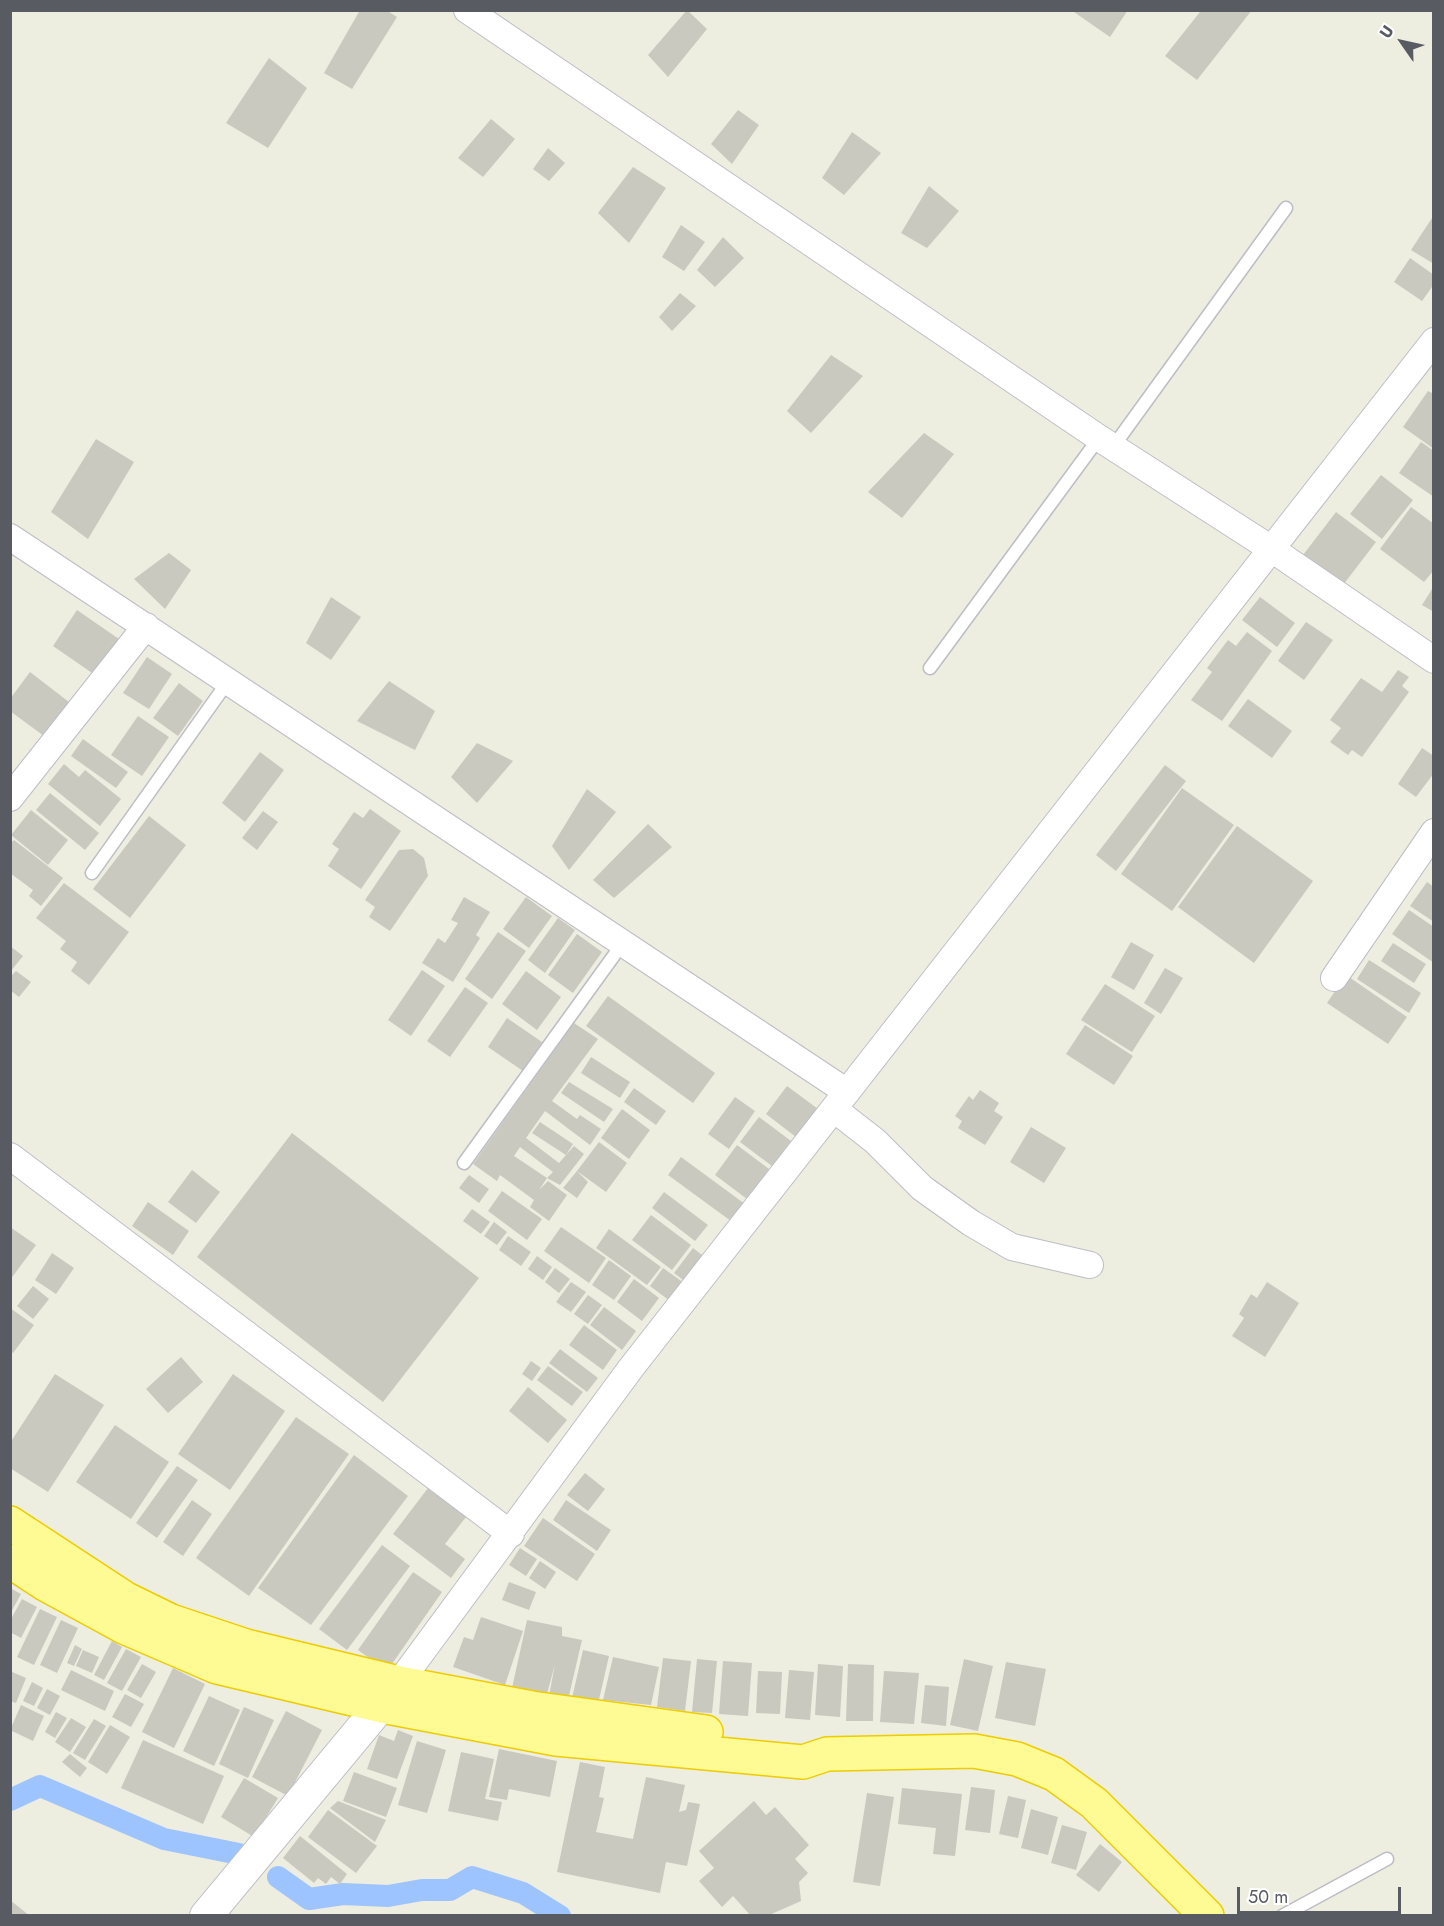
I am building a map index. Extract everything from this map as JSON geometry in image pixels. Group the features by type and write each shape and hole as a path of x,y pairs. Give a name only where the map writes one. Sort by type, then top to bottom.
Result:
{"highway":[{"path":"10,1523 126,1599 171,1621 391,1695"},
{"path":"10,1561 45,1584 124,1627 217,1667 391,1695 532,1708 805,1746 827,1754 974,1750 1039,1766 1094,1803 1207,1916"}],"street":[{"path":"467,10 1106,442 1273,550 1434,660"},
{"path":"206,1916 391,1695 631,1368 1273,550 1434,341"},
{"path":"10,537 623,943 840,1101 875,1141 922,1188 971,1223 1023,1251 1090,1265"},
{"path":"10,798 146,626"},
{"path":"1334,978 1434,832"},
{"path":"10,1156 511,1534"}],"lane":[{"path":"930,668 1286,208"},
{"path":"92,873 229,680"},
{"path":"464,1163 623,943"},
{"path":"1282,1916 1387,1859"}],"building":[{"path":"360,10 386,10 397,17 352,89 324,73"},
{"path":"687,10 707,29 668,77 648,55"},
{"path":"1075,10 1128,10 1110,37 1074,12"},
{"path":"1198,10 1252,10 1197,80 1165,56 1200,12"},
{"path":"269,58 307,88 268,148 226,123"},
{"path":"738,110 759,125 732,164 711,144"},
{"path":"491,119 515,139 483,177 458,158"},
{"path":"852,132 881,153 844,195 822,178"},
{"path":"548,148 565,163 549,181 533,169"},
{"path":"633,167 666,188 629,243 598,213"},
{"path":"929,186 959,211 927,248 901,233"},
{"path":"1432,218 1434,219 1434,264 1411,250"},
{"path":"681,225 705,242 684,271 662,257"},
{"path":"723,237 744,258 715,287 697,270"},
{"path":"1410,258 1434,275 1434,284 1422,301 1394,282"},
{"path":"680,293 696,306 672,331 659,317"},
{"path":"831,355 863,376 811,433 787,411"},
{"path":"1428,391 1434,394 1434,449 1403,427"},
{"path":"924,433 954,454 902,518 868,492"},
{"path":"96,439 134,462 88,539 51,512"},
{"path":"1421,442 1434,451 1434,497 1399,473"},
{"path":"1381,475 1413,500 1382,539 1350,514"},
{"path":"1411,507 1434,524 1434,570 1424,582 1380,549"},
{"path":"1336,512 1376,542 1343,585 1303,555"},
{"path":"169,553 191,570 165,609 134,579"},
{"path":"1434,586 1434,612 1422,605"},
{"path":"331,597 361,617 331,660 306,643"},
{"path":"1260,597 1295,623 1277,647 1242,620"},
{"path":"77,610 119,639 95,675 53,646"},
{"path":"1306,622 1333,640 1304,680 1278,661"},
{"path":"1247,632 1272,651 1222,721 1191,700 1212,672 1207,668 1228,640 1236,646"},
{"path":"147,657 172,674 149,709 123,693"},
{"path":"1398,670 1409,677 1402,686 1409,692 1362,757 1352,750 1348,755 1330,742 1341,728 1330,720 1361,678 1382,692"},
{"path":"30,672 69,702 44,736 10,711 10,699"},
{"path":"389,681 435,711 415,750 357,721"},
{"path":"179,683 203,701 178,736 153,718"},
{"path":"1248,699 1292,731 1272,758 1228,726"},
{"path":"138,716 169,737 142,776 111,755"},
{"path":"83,739 128,772 116,788 71,756"},
{"path":"477,743 513,761 477,803 451,777"},
{"path":"1422,748 1434,756 1434,773 1416,797 1398,784"},
{"path":"260,752 284,770 245,822 222,803"},
{"path":"64,764 79,777 85,770 121,799 100,826 48,784"},
{"path":"1165,765 1186,781 1116,871 1096,855"},
{"path":"1182,788 1234,825 1172,911 1121,874"},
{"path":"587,789 616,812 569,870 552,846"},
{"path":"50,793 99,833 85,850 36,810"},
{"path":"370,809 401,831 361,889 328,866 339,849 332,844 354,812 363,818"},
{"path":"31,810 68,840 48,865 11,835"},
{"path":"263,811 278,822 257,850 242,838"},
{"path":"149,816 186,845 130,918 93,889"},
{"path":"648,824 672,847 614,898 593,880"},
{"path":"1237,826 1313,881 1254,963 1178,907"},
{"path":"14,840 63,878 41,906 29,896 33,890 10,873 10,844"},
{"path":"413,849 424,858 428,876 390,931 369,917 375,907 365,900 399,850"},
{"path":"1427,882 1434,887 1434,922 1410,906"},
{"path":"64,883 129,932 89,985 71,971 77,962 60,949 66,941 36,918"},
{"path":"464,897 490,912 476,935 480,938 453,982 422,963 438,938 445,943 458,923 451,920"},
{"path":"526,897 552,916 529,948 503,929"},
{"path":"1409,910 1434,927 1434,963 1392,934"},
{"path":"558,918 575,930 545,973 528,960"},
{"path":"498,932 526,951 492,999 465,979"},
{"path":"577,934 602,952 573,993 548,975"},
{"path":"1131,942 1154,955 1134,990 1111,977"},
{"path":"1393,943 1426,964 1414,983 1381,961"},
{"path":"10,946 23,956 10,972"},
{"path":"1369,960 1421,993 1409,1013 1357,979"},
{"path":"1165,968 1183,978 1161,1014 1144,1003"},
{"path":"422,970 445,986 411,1036 388,1020"},
{"path":"16,971 31,982 19,997 10,990 10,977"},
{"path":"526,971 561,997 537,1030 502,1004"},
{"path":"1346,975 1407,1017 1388,1044 1327,1003"},
{"path":"1105,984 1155,1016 1132,1052 1081,1020"},
{"path":"465,987 488,1003 450,1057 427,1041"},
{"path":"608,996 715,1073 693,1103 586,1026"},
{"path":"507,1018 542,1042 523,1071 488,1047"},
{"path":"574,1023 598,1039 552,1101 577,1119 580,1115 601,1129 590,1145 545,1111 526,1138 559,1163 574,1146 584,1154 560,1185 547,1178 539,1190 548,1181 567,1195 549,1221 530,1207 534,1200 500,1175 497,1181 473,1164","holes":["520,1147 553,1172 547,1178 514,1156"]},
{"path":"1085,1025 1133,1056 1114,1085 1066,1054"},
{"path":"591,1057 630,1082 620,1098 581,1073"},
{"path":"569,1082 613,1109 604,1122 561,1093"},
{"path":"787,1086 818,1109 796,1137 766,1114"},
{"path":"634,1088 666,1111 656,1125 624,1102"},
{"path":"980,1090 999,1103 994,1111 1003,1117 985,1145 958,1128 962,1121 955,1116 969,1096 973,1100"},
{"path":"735,1097 755,1111 729,1149 708,1134"},
{"path":"622,1109 650,1130 629,1159 601,1138"},
{"path":"759,1117 791,1141 772,1166 740,1142"},
{"path":"540,1122 573,1144 566,1155 532,1133"},
{"path":"1031,1127 1066,1148 1044,1183 1010,1162"},
{"path":"292,1133 479,1278 383,1402 197,1257"},
{"path":"599,1142 627,1163 606,1192 577,1171"},
{"path":"737,1145 769,1169 747,1199 715,1175"},
{"path":"681,1157 749,1207 735,1224 668,1175"},
{"path":"192,1170 220,1192 196,1223 168,1202"},
{"path":"577,1171 588,1182 577,1198 563,1188"},
{"path":"469,1175 489,1189 479,1203 459,1188"},
{"path":"502,1191 542,1219 527,1240 488,1211"},
{"path":"664,1192 708,1225 695,1241 652,1208"},
{"path":"148,1202 189,1231 173,1255 132,1226"},
{"path":"472,1209 490,1222 481,1234 463,1221"},
{"path":"651,1215 691,1245 672,1270 632,1240"},
{"path":"494,1222 507,1232 497,1245 484,1236"},
{"path":"10,1227 36,1245 10,1280"},
{"path":"561,1227 606,1258 589,1283 544,1251"},
{"path":"609,1229 661,1267 647,1285 596,1248"},
{"path":"508,1236 531,1252 521,1266 499,1250"},
{"path":"693,1248 706,1258 687,1283 674,1273"},
{"path":"52,1253 74,1268 56,1294 35,1280"},
{"path":"537,1256 552,1267 543,1280 528,1269"},
{"path":"609,1260 631,1276 614,1300 592,1285"},
{"path":"555,1268 570,1279 559,1293 545,1282"},
{"path":"663,1268 684,1283 670,1301 650,1286"},
{"path":"634,1279 659,1298 642,1321 617,1302"},
{"path":"571,1282 586,1292 571,1312 556,1302"},
{"path":"1267,1282 1299,1303 1265,1357 1232,1336 1244,1318 1239,1314 1251,1294 1257,1298"},
{"path":"33,1286 49,1299 33,1319 17,1306"},
{"path":"588,1295 602,1305 588,1324 574,1314"},
{"path":"604,1307 636,1331 622,1350 590,1325"},
{"path":"10,1308 34,1325 13,1353 10,1351"},
{"path":"584,1325 617,1350 603,1370 569,1345"},
{"path":"560,1349 598,1378 587,1392 549,1363"},
{"path":"181,1357 203,1382 168,1413 146,1389"},
{"path":"531,1361 541,1368 532,1381 522,1374"},
{"path":"548,1366 583,1392 572,1406 537,1380"},
{"path":"55,1374 104,1405 48,1492 10,1468 10,1443"},
{"path":"233,1374 285,1411 230,1490 178,1454"},
{"path":"528,1387 567,1420 548,1443 509,1411"},
{"path":"296,1417 349,1454 249,1596 196,1558"},
{"path":"115,1425 169,1462 131,1519 76,1482"},
{"path":"354,1455 408,1496 311,1625 258,1588"},
{"path":"177,1466 198,1480 157,1538 136,1523"},
{"path":"585,1473 605,1489 588,1511 567,1495"},
{"path":"428,1488 466,1517 445,1544 465,1559 451,1578 393,1534"},
{"path":"192,1500 212,1514 183,1556 163,1542"},
{"path":"566,1500 611,1530 597,1551 553,1520"},
{"path":"543,1518 595,1554 577,1581 524,1546"},
{"path":"382,1545 410,1566 347,1650 319,1629"},
{"path":"520,1548 537,1559 526,1576 509,1565"},
{"path":"540,1561 556,1572 545,1589 529,1578"},
{"path":"413,1572 442,1592 387,1671 358,1650"},
{"path":"509,1582 536,1592 529,1610 502,1600"},
{"path":"10,1588 21,1594 10,1614"},
{"path":"22,1599 37,1607 21,1638 10,1632 10,1621"},
{"path":"40,1609 57,1617 34,1665 17,1657"},
{"path":"481,1617 523,1631 505,1685 453,1667 464,1637 473,1640"},
{"path":"61,1620 78,1628 57,1673 40,1665"},
{"path":"527,1620 562,1627 562,1636 582,1640 568,1700 549,1696 555,1664 547,1694 512,1688"},
{"path":"112,1641 122,1647 104,1680 94,1675"},
{"path":"75,1645 82,1649 74,1666 67,1663"},
{"path":"126,1649 141,1657 122,1691 107,1683"},
{"path":"83,1650 99,1657 92,1673 76,1666"},
{"path":"583,1650 609,1656 598,1704 572,1698"},
{"path":"613,1657 659,1667 651,1705 603,1700"},
{"path":"663,1658 691,1661 685,1711 657,1707"},
{"path":"697,1659 717,1661 712,1713 692,1712"},
{"path":"964,1659 993,1666 978,1731 950,1725"},
{"path":"723,1661 752,1663 748,1716 719,1714"},
{"path":"1006,1662 1046,1669 1035,1726 995,1718"},
{"path":"142,1664 156,1672 141,1698 127,1690"},
{"path":"818,1664 843,1666 840,1717 815,1715"},
{"path":"848,1664 874,1665 873,1721 846,1721"},
{"path":"173,1668 205,1684 174,1748 142,1732"},
{"path":"71,1670 114,1691 105,1711 61,1690"},
{"path":"789,1670 814,1672 810,1720 785,1718"},
{"path":"10,1671 26,1678 16,1703 10,1701"},
{"path":"758,1671 782,1672 780,1714 756,1713"},
{"path":"884,1671 919,1673 914,1724 880,1722"},
{"path":"32,1682 43,1688 34,1706 23,1701"},
{"path":"925,1685 949,1687 946,1726 921,1723"},
{"path":"47,1689 60,1696 50,1715 37,1708"},
{"path":"125,1694 144,1704 131,1727 112,1717"},
{"path":"209,1696 240,1710 214,1766 183,1751"},
{"path":"21,1705 44,1716 33,1741 10,1730"},
{"path":"244,1707 274,1720 248,1778 219,1764"},
{"path":"286,1711 322,1730 288,1796 252,1777"},
{"path":"56,1712 67,1718 55,1738 45,1732"},
{"path":"71,1718 86,1727 70,1752 55,1742"},
{"path":"94,1719 106,1726 85,1760 73,1753"},
{"path":"110,1725 130,1737 107,1774 88,1762"},
{"path":"398,1730 413,1736 397,1779 367,1769 379,1735 394,1741"},
{"path":"143,1740 224,1776 203,1824 121,1788"},
{"path":"417,1741 446,1750 427,1813 398,1805"},
{"path":"499,1749 557,1761 550,1797 509,1789 507,1800 489,1797"},
{"path":"461,1752 494,1759 485,1799 502,1802 498,1821 448,1811"},
{"path":"70,1754 87,1768 80,1777 62,1762"},
{"path":"580,1762 605,1767 599,1797 604,1798 596,1832 633,1839 646,1777 685,1785 679,1812 686,1810 688,1802 700,1804 687,1866 666,1862 660,1893 557,1872"},
{"path":"354,1772 397,1788 386,1817 343,1801"},
{"path":"244,1778 278,1798 254,1837 221,1817"},
{"path":"971,1787 995,1790 990,1833 965,1830"},
{"path":"902,1788 962,1794 955,1856 933,1854 936,1828 898,1824"},
{"path":"867,1793 894,1797 880,1886 853,1882"},
{"path":"1008,1796 1026,1800 1018,1838 999,1834"},
{"path":"338,1801 386,1820 375,1842 330,1808"},
{"path":"754,1801 766,1815 775,1807 809,1845 795,1859 808,1873 799,1882 801,1901 767,1916 751,1916 733,1896 722,1907 699,1881 714,1868 699,1851"},
{"path":"1031,1809 1058,1817 1048,1855 1021,1848"},
{"path":"328,1810 377,1846 356,1873 308,1837"},
{"path":"1062,1825 1087,1832 1076,1870 1051,1863"},
{"path":"300,1836 347,1874 340,1884 331,1877 326,1884 318,1878 314,1883 283,1858"},
{"path":"1100,1844 1122,1862 1099,1892 1076,1875"},
{"path":"10,1900 30,1916 10,1916"}],"waterway":[{"path":"10,1800 40,1786 164,1839 239,1854"},
{"path":"278,1877 309,1899 343,1894 388,1896 422,1890 450,1890 472,1877 523,1893 560,1916"}]}
